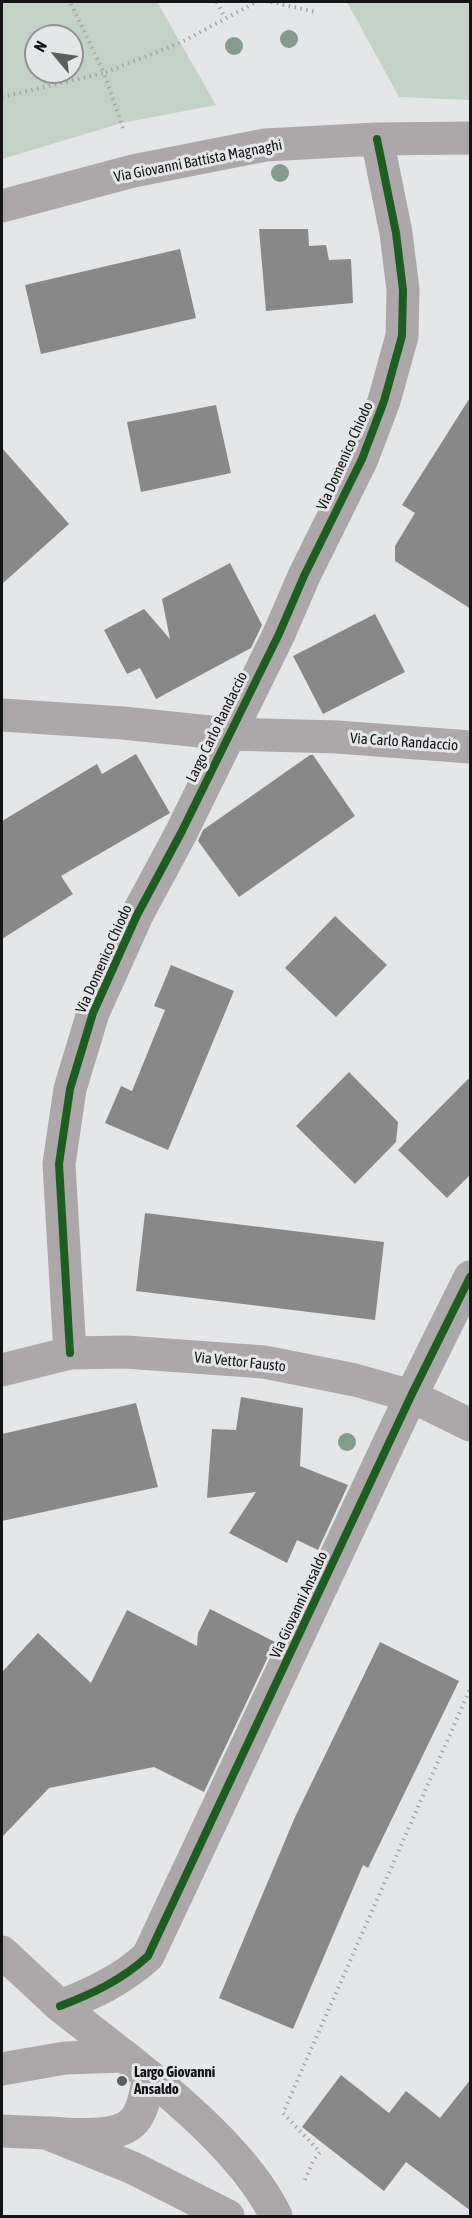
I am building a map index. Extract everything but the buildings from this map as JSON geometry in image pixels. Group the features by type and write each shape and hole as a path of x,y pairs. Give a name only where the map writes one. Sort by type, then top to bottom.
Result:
{"street":[{"name":"Via Giovanni Battista Magnaghi","path":"2,206 133,171 265,145 377,139 471,138"},
{"name":"Via Domenico Chiodo","path":"279,634 304,576 362,459 384,401 402,336 403,290 396,233 377,139"},
{"name":"Largo Carlo Randaccio","path":"181,833 279,634"},
{"name":"Largo Carlo Randaccio","path":"2,715 123,723 229,734 337,737"},
{"name":"Via Carlo Randaccio","path":"337,737 471,747"},
{"name":"Via Domenico Chiodo","path":"70,1353 59,1164 70,1089 93,1013 137,915 181,833"},
{"name":"Via Giovanni Ansaldo","path":"60,2006 94,1993 118,1979 143,1961 154,1946 411,1396 471,1277"},
{"name":"Via Vettor Fausto","path":"2,1370 70,1353 125,1352 264,1362 355,1380 411,1396 471,1425"},
{"path":"2,1952 60,2006 137,2066 199,2121 253,2178 276,2217"},
{"path":"2,2069 65,2058 137,2066"},
{"path":"2,2131 98,2134 127,2126 134,2120 143,2105 137,2066"},
{"path":"46,2133 133,2168 228,2217"}],"path":[{"path":"70,2 104,73 122,123"},
{"path":"217,2 225,18"},
{"path":"2,98 104,73 182,42 256,2"},
{"path":"271,2 316,12"},
{"path":"320,2152 284,2113 471,1689"}],"green space":[{"path":"2,2 157,2 216,105 122,123 2,159"},
{"path":"347,2 470,2 470,100 399,97"}],"cycle path":[{"path":"70,1353 59,1164 70,1089 93,1013 137,915 181,833 362,459 384,401 402,336 403,290 396,233 377,139"},
{"path":"60,2006 106,1985 128,1972 148,1956 411,1396 470,1277"}],"place":[{"name":"Largo Giovanni Ansaldo","path":"122,2081"}]}
